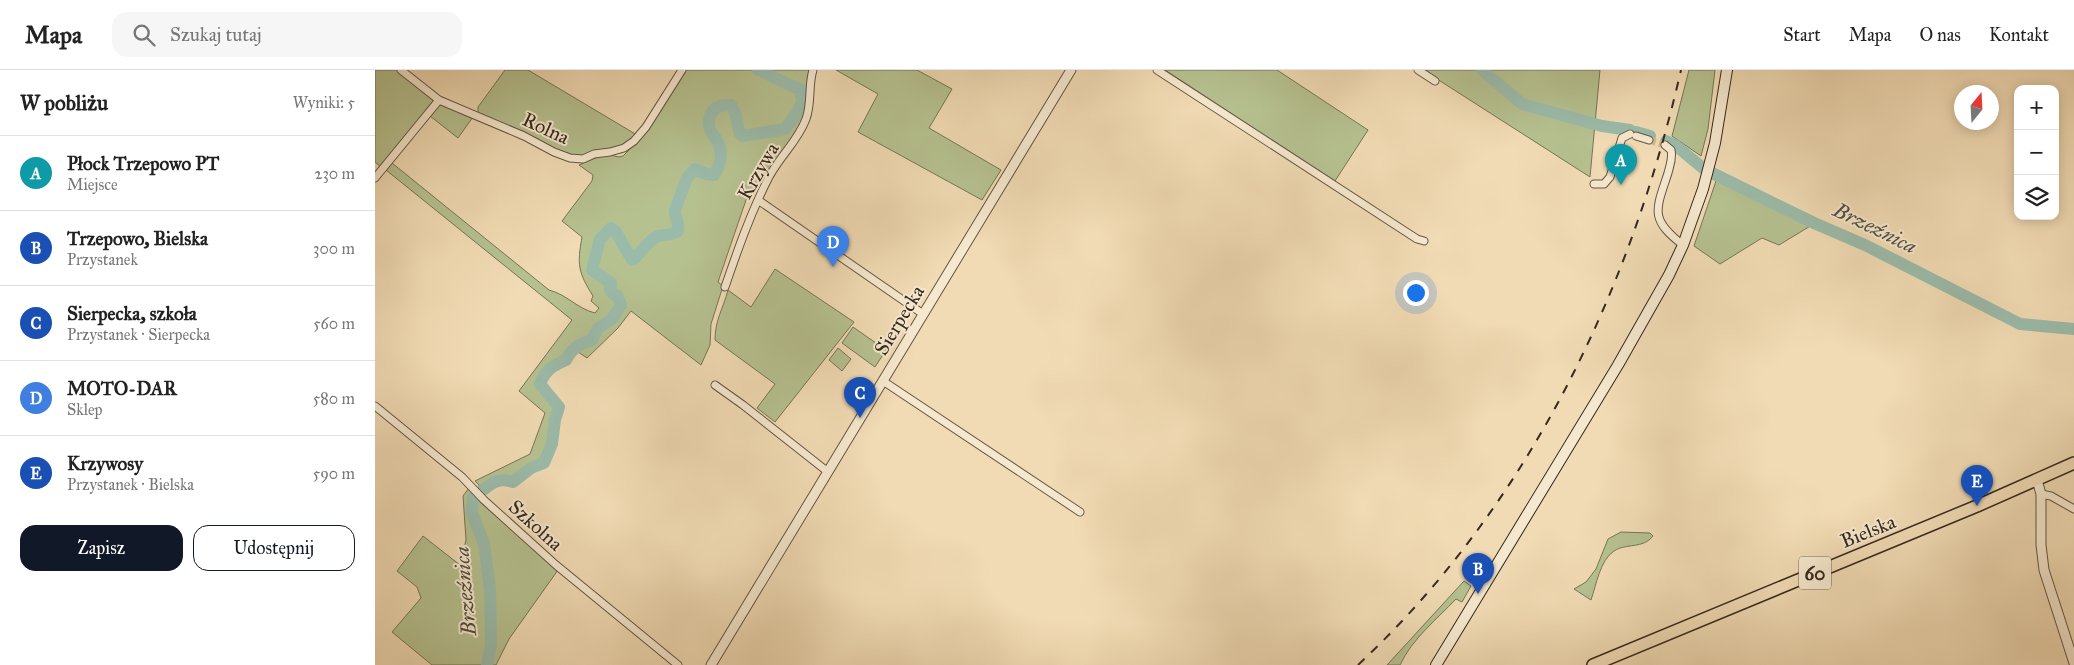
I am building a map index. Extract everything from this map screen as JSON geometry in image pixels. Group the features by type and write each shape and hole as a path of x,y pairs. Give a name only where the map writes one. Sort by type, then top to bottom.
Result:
{"main road":[{"path":"1436,664 1653,306 1683,245 1711,159 1727,70"},
{"name":"Bielska","path":"1593,665 2074,463"}],"street":[{"name":"Rolna","path":"401,70 439,100 517,132 555,152 570,158 583,159 594,154 624,148 634,141 646,127 682,70"},
{"name":"Krzywa","path":"725,287 740,243 758,200 779,160 793,143 807,117 813,70"},
{"name":"Sierpecka","path":"711,665 1071,70"},
{"path":"1157,70 1417,239 1424,241"},
{"path":"1418,70 1435,81"},
{"path":"375,178 439,100"},
{"path":"1594,184 1604,184 1610,176 1622,138 1633,135 1649,140"},
{"path":"1665,145 1671,150 1673,158 1660,196 1657,216 1665,230 1683,245"},
{"path":"758,200 923,314"},
{"path":"883,381 1080,512"},
{"path":"715,385 743,404 828,472"},
{"name":"Szkolna","path":"375,406 462,477 484,500 556,565 678,665"},
{"path":"2037,480 2041,494 2041,545 2044,570 2074,663"},
{"path":"2041,494 2051,496 2074,509"}],"green space":[{"path":"375,70 398,70 430,94 433,101 381,167 375,162"},
{"path":"505,70 528,70 637,135 613,150 593,156 574,157 565,155 531,136 478,113 478,107"},
{"path":"685,70 753,70 798,91 798,107 784,128 743,135 738,113 731,104 721,103 712,108 707,122 708,129 717,143 720,161 713,174 694,167 688,175 674,204 673,214 677,225 676,231 672,234 653,237 632,258 614,228 610,227 596,247 590,271 593,275 608,283 608,290 612,296 615,296 620,305 597,329 591,339 582,342 562,360 547,369 541,377 539,384 544,393 557,405 550,437 551,444 543,461 525,469 512,480 506,476 490,479 481,490 475,481 530,454 545,413 519,391 572,320 386,170 392,163 549,290 595,313 599,308 591,301 593,296 584,281 580,268 579,255 582,237 562,221 592,181 593,175 579,165 605,154 623,156 642,137"},
{"path":"762,70 811,70 805,115 795,136 746,200 718,282 723,286 711,324 710,345 701,365 631,311 618,328 587,358 575,350 580,345 593,342 598,329 613,321 623,305 618,294 613,293 612,281 593,269 601,242 610,230 612,230 632,262 658,238 673,237 680,228 680,220 676,215 676,211 688,178 695,170 705,175 716,175 722,163 720,143 709,123 716,111 721,107 729,106 732,109 739,135 742,138 787,130 796,122 801,111 802,87 786,83"},
{"path":"836,70 917,70 952,89 929,128 1001,170 982,200 858,132 878,94"},
{"path":"1165,70 1277,70 1368,130 1335,181"},
{"path":"1423,70 1600,70 1590,177"},
{"path":"1689,70 1715,70 1708,129 1701,156 1672,136"},
{"path":"443,103 473,117 458,138 430,116 438,105"},
{"path":"1717,178 1812,225 1779,245 1762,238 1720,264 1694,246"},
{"path":"775,269 854,322 775,422 757,408 775,384 715,340 715,333 728,290 751,307"},
{"path":"853,327 886,350 875,367 842,343"},
{"path":"838,348 851,359 842,371 829,360"},
{"path":"469,488 480,502 558,570 509,639 496,665 432,665 392,632 421,598 417,587 397,571 423,536 460,565 466,540 463,496"},
{"path":"1621,532 1650,533 1653,536 1644,543 1624,547 1609,555 1602,567 1591,600 1574,589 1586,582 1596,569 1608,539"},
{"path":"1464,581 1471,586 1462,602 1456,599 1433,622 1411,647 1400,665 1387,665"}],"waterway":[{"name":"Brzeźnica","path":"487,665 491,645 490,589 484,544 472,513 473,498 491,484 501,480 513,482 531,468 544,463 552,444 555,420 559,407 540,384 542,379 550,369 566,360 577,347 592,340 598,328 612,319 621,305 617,295 613,294 610,290 611,283 592,270 600,239 611,228 616,232 632,260 648,243 658,236 673,234 678,231 675,210 687,178 695,169 714,175 720,163 720,146 709,125 710,115 718,107 731,105 735,112 740,134 743,136 785,129 798,112 802,101 800,89 758,70"},
{"name":"Brzeźnica","path":"1482,70 1522,104 1602,126 1630,130"},
{"name":"Brzeźnica","path":"1636,132 1650,136"},
{"name":"Brzeźnica","path":"1666,141 1675,145 1704,169 1814,223 1865,245 2020,324 2074,329"}],"tunnel":[{"path":"1649,140 1665,145"}],"railway":[{"path":"1358,665 1418,603 1473,537 1521,466 1564,392 1601,315 1633,235 1659,153 1681,70"}],"place":[{"name":"Płock Trzepowo PT","path":"1621,185"},
{"name":"MOTO-DAR","path":"833,267"},
{"name":"Sierpecka, szkoła","path":"860,418"},
{"name":"Krzywosy","path":"1977,506"},
{"name":"Trzepowo, Bielska","path":"1478,594"}]}
